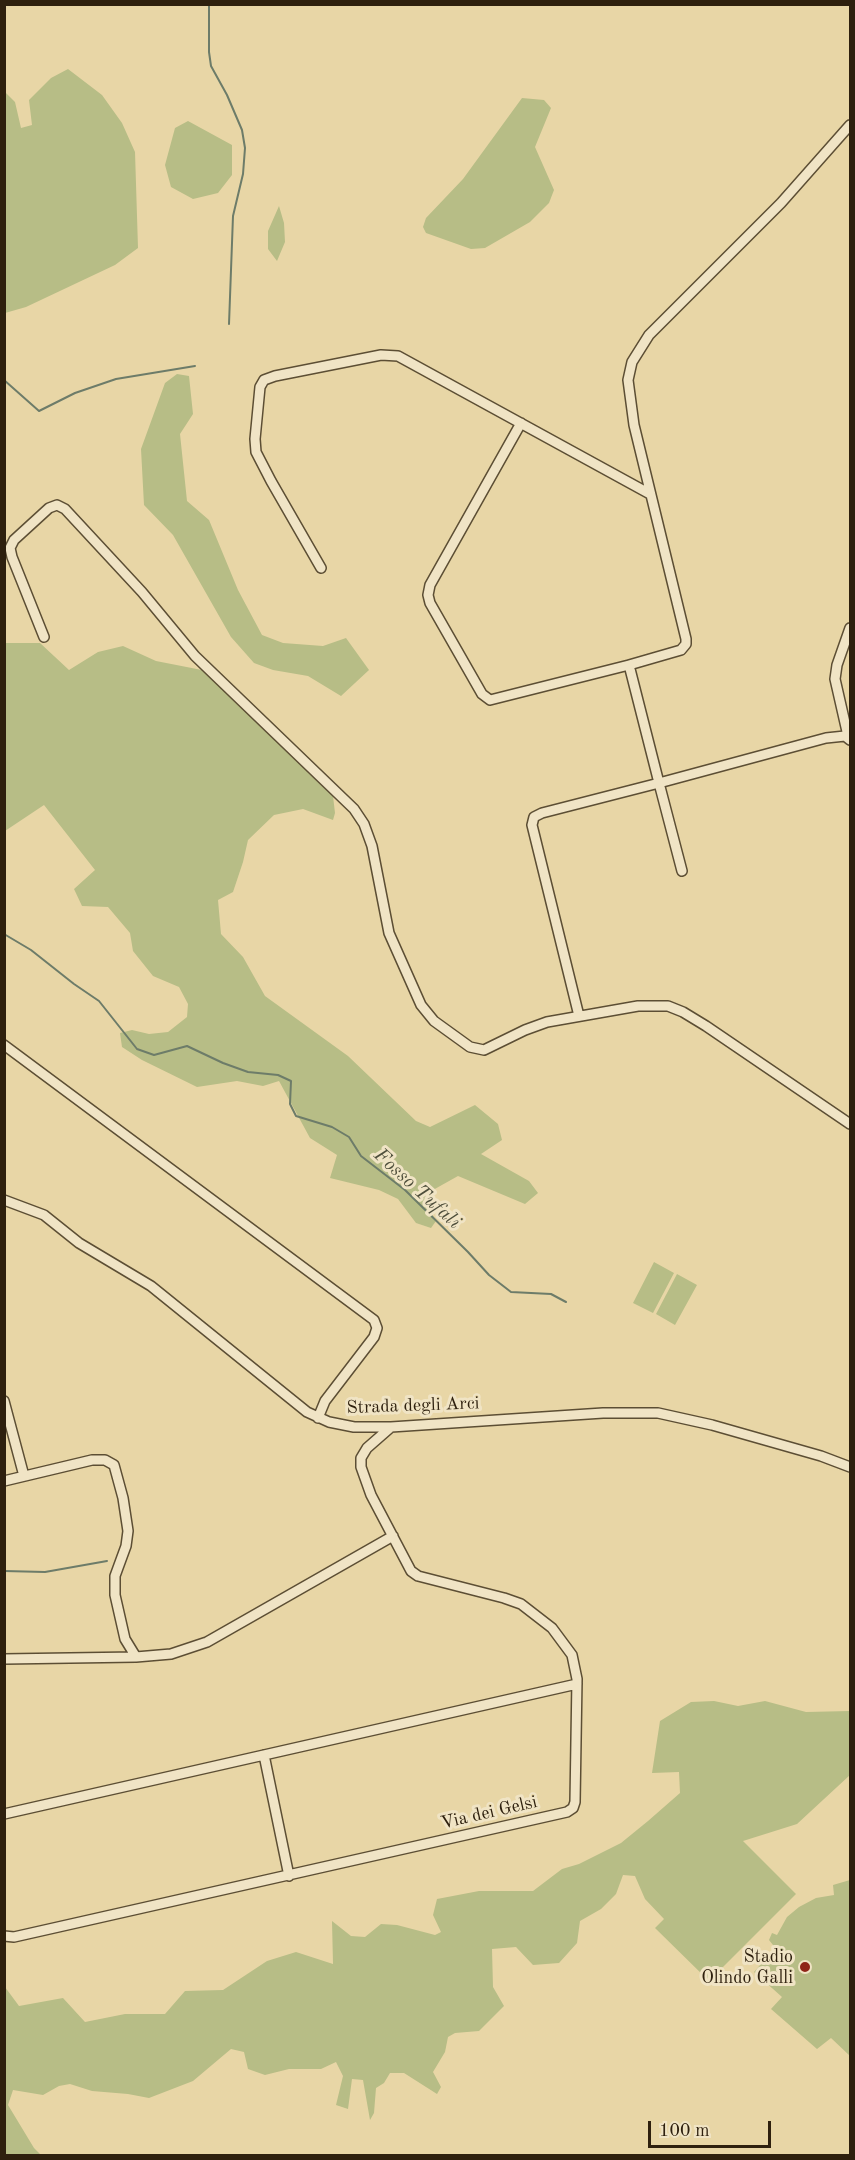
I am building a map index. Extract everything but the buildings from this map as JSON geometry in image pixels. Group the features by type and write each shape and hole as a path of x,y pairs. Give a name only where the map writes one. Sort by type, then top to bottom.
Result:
{"street":[{"path":"521,423 430,585 428,595 430,603 482,694 490,700 681,650 686,642 629,401 628,375 633,358 654,329 774,211 850,125"},
{"path":"321,568 257,455 255,440 260,390 264,380 275,376 383,354 402,358 650,494"},
{"path":"44,637 10,548 14,540 49,508 59,506 65,509 142,591 195,656 354,809 364,824 372,846 389,933 421,1005 429,1017 470,1047 481,1050 491,1048 532,1027 579,1016 646,1005 664,1005 677,1009 698,1021 850,1124"},
{"path":"579,1016 532,825 533,819 542,813 826,738 849,738 835,679 837,664 850,628"},
{"path":"629,664 682,871"},
{"path":"4,1045 374,1320 377,1328 374,1337 325,1401 318,1418"},
{"name":"Strada degli Arci","path":"4,1200 44,1215 79,1243 143,1281 318,1418 345,1426 390,1427 603,1413 658,1413 681,1416 821,1456 850,1467"},
{"path":"4,1401 24,1476"},
{"name":"Via dei Gelsi","path":"4,1936 14,1938 570,1811 575,1802 577,1684 572,1655 559,1636 538,1615 521,1604 415,1575 409,1568 368,1487 360,1464 367,1448 390,1427"},
{"path":"4,1481 92,1460 105,1460 114,1466 128,1527 126,1546 115,1576 115,1595 125,1640 136,1657"},
{"path":"4,1659 136,1657 171,1654 207,1642 393,1536"},
{"path":"4,1814 577,1684"},
{"path":"264,1755 289,1876"}],"green space":[{"path":"68,69 102,95 122,123 135,152 138,248 115,265 26,307 5,313 5,92 15,102 21,128 32,125 29,100 51,78"},
{"path":"522,98 544,100 551,108 535,147 554,190 549,203 530,222 485,248 471,249 426,233 423,227 426,218 463,179"},
{"path":"188,121 232,145 232,175 218,193 193,199 171,187 165,165 175,128"},
{"path":"279,206 284,223 285,242 277,261 268,249 268,231"},
{"path":"177,374 189,376 193,414 180,434 187,501 209,520 238,590 262,635 283,643 323,646 346,638 369,670 341,696 308,676 273,670 254,663 231,637 173,535 144,505 141,449 165,383"},
{"path":"5,643 40,643 69,670 98,652 123,646 156,661 207,671 333,796 335,813 333,820 303,809 274,815 248,840 233,892 218,900 221,934 243,957 265,996 348,1056 416,1121 430,1127 475,1105 498,1124 502,1140 481,1154 529,1181 538,1193 525,1204 458,1176 433,1190 424,1200 436,1221 431,1228 416,1223 398,1199 379,1190 330,1178 337,1155 310,1138 279,1081 263,1086 237,1081 197,1087 142,1060 122,1047 120,1033 132,1030 149,1034 168,1032 187,1017 188,1004 179,987 153,976 133,951 130,933 108,907 82,906 74,889 95,870 44,805 5,831"},
{"path":"654,1262 674,1273 653,1313 633,1303"},
{"path":"677,1274 697,1285 675,1325 656,1314"},
{"path":"714,1701 738,1706 765,1701 806,1712 850,1711 850,1775 797,1824 743,1841 796,1894 709,1981 655,1928 664,1919 645,1899 635,1876 623,1875 616,1894 601,1909 580,1921 577,1943 559,1963 533,1965 516,1947 492,1949 493,1987 504,2006 479,2031 455,2033 448,2037 445,2052 433,2072 441,2087 437,2094 404,2073 390,2073 384,2083 376,2088 374,2113 370,2120 363,2080 352,2079 348,2109 336,2105 343,2076 336,2062 321,2069 289,2069 265,2075 248,2069 244,2052 231,2049 193,2081 149,2098 92,2091 70,2084 59,2086 43,2095 13,2090 8,2105 34,2148 41,2155 5,2155 5,1987 19,2006 63,1998 85,2022 125,2014 165,2014 185,1991 223,1990 267,1961 296,1952 333,1964 332,1921 351,1936 365,1937 381,1924 397,1925 435,1935 441,1932 433,1915 437,1899 479,1891 533,1891 562,1869 579,1864 621,1843 648,1821 680,1793 679,1772 652,1773 660,1721 691,1702"},
{"name":"Stadio Olindo Galli","path":"850,1880 850,2056 831,2038 817,2049 771,2009 782,1997 754,1972 767,1957 772,1961 773,1945 769,1940 772,1933 777,1935 787,1917 816,1898 834,1895 833,1885"}],"waterway":[{"path":"209,4 211,66 242,130 245,148 243,174 233,216 229,324"},
{"path":"4,380 39,411 75,393 116,379 195,366"},
{"name":"Fosso Tufali","path":"4,934 31,950 99,1001 137,1049 154,1055 187,1046 248,1072 278,1075 291,1081 290,1104 296,1116 332,1127 349,1137 361,1156 405,1190 489,1275 511,1292 551,1294 566,1302"},
{"path":"4,1571 45,1572 107,1561"}],"place":[{"name":"Stadio Olindo Galli","path":"805,1967"}]}
